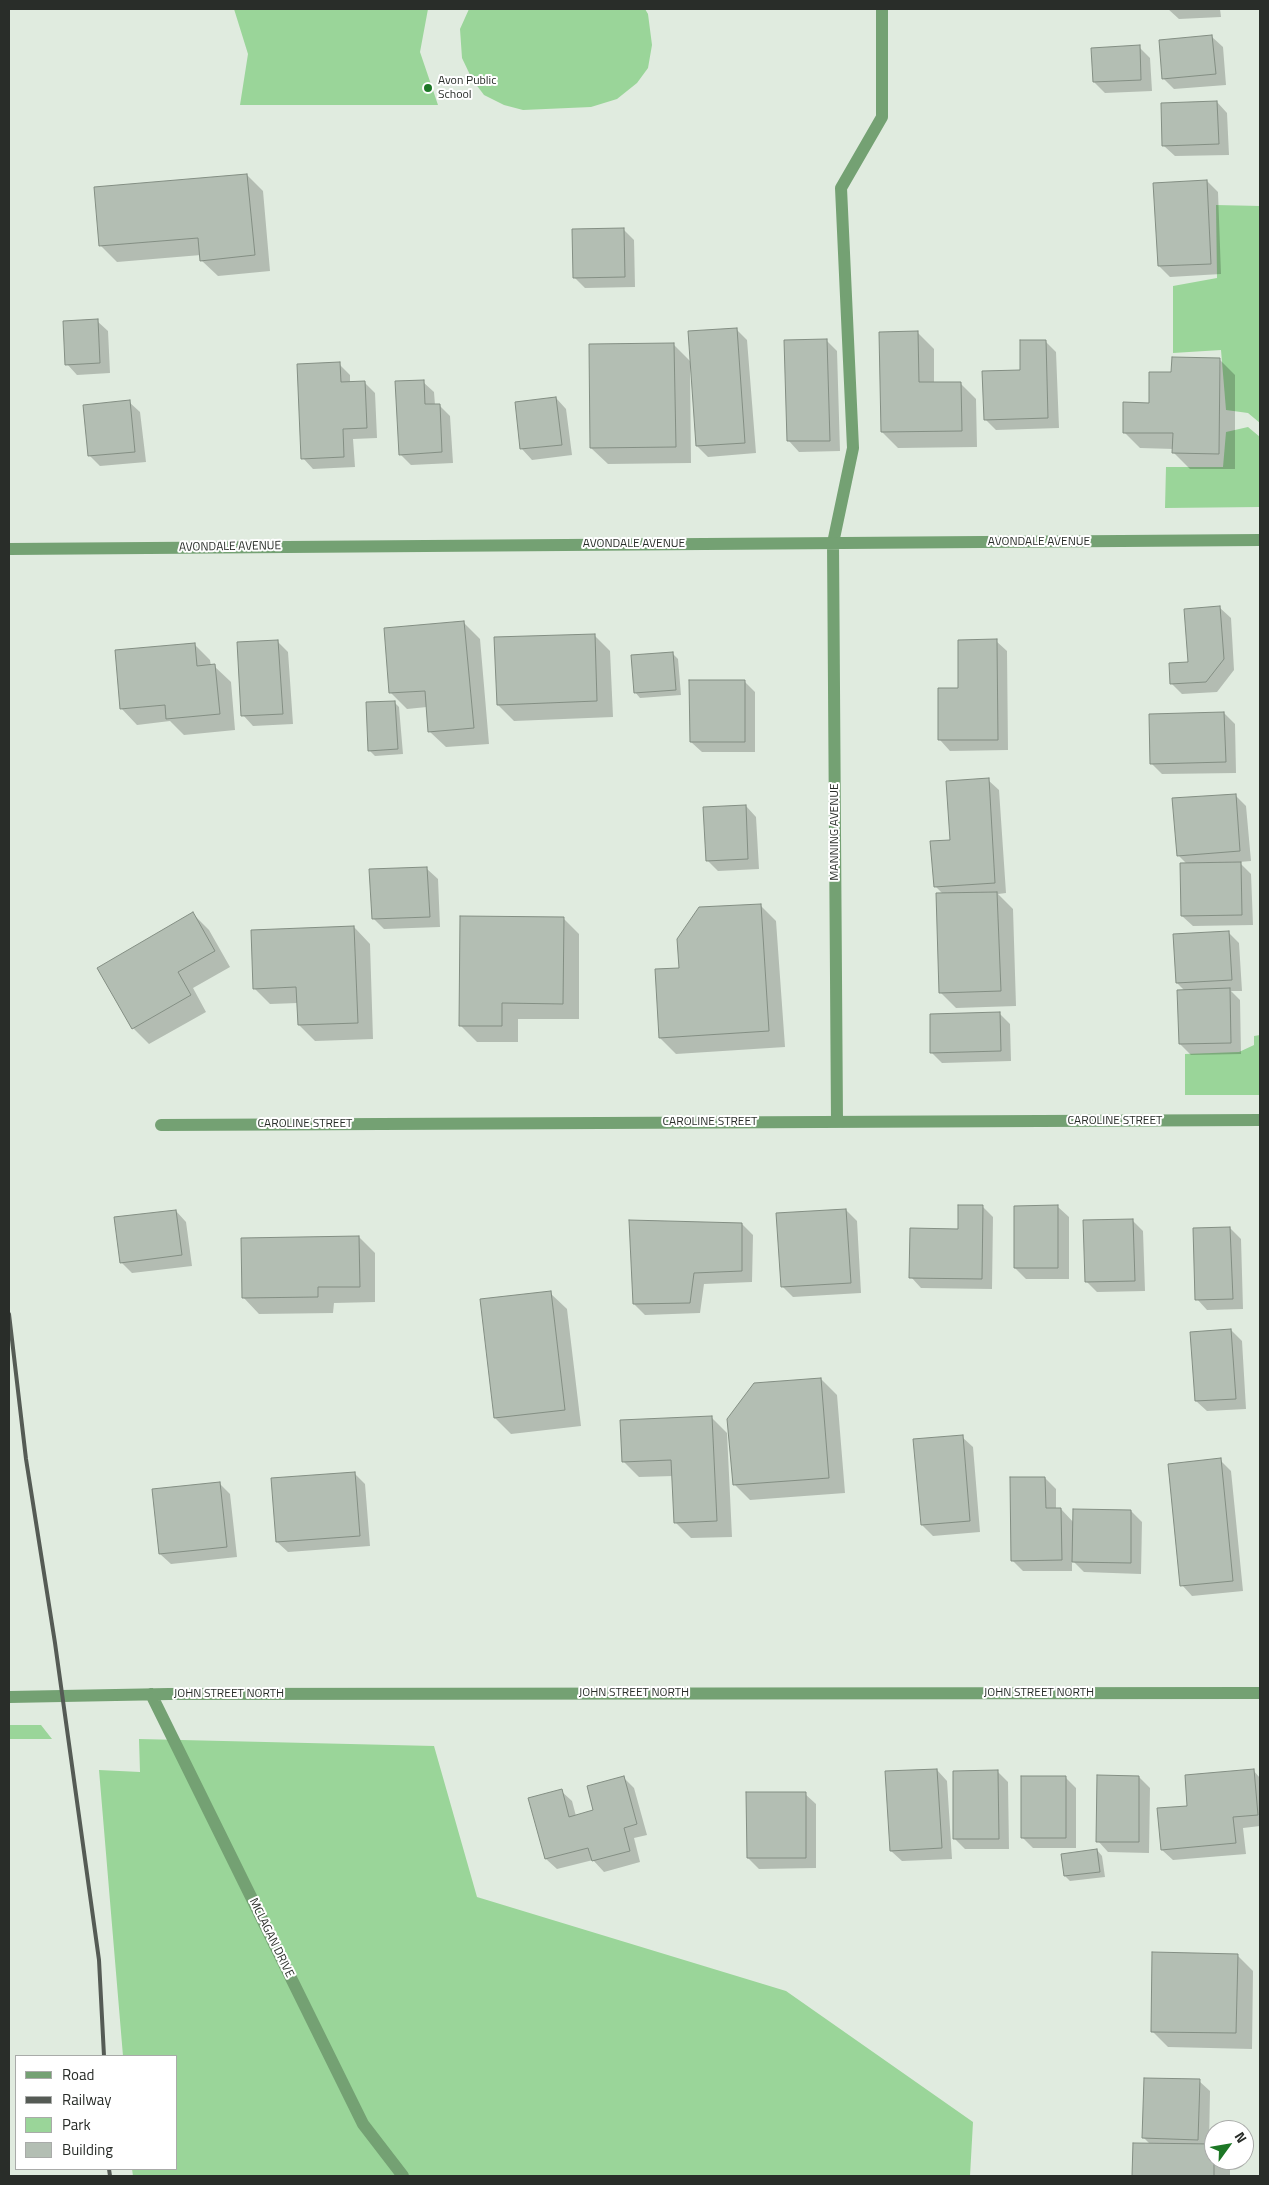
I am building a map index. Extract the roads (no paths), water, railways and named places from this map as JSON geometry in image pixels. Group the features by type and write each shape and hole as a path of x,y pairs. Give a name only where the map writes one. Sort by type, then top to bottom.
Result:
{"street":[{"name":"MANNING AVENUE","path":"837,1122 833,543 853,448 841,188 882,117 882,9"},
{"name":"AVONDALE AVENUE","path":"9,549 1260,540"},
{"name":"CAROLINE STREET","path":"161,1125 1260,1120"},
{"name":"JOHN STREET NORTH","path":"9,1697 151,1694 1260,1693"},
{"name":"MCLAGAN DRIVE","path":"151,1694 363,2124 402,2176"}],"railway":[{"path":"9,1314 26,1459 55,1643 99,1960 104,2055"},
{"path":"109,2170 110,2176"}],"place":[{"name":"Avon Public School","path":"428,88"}]}
